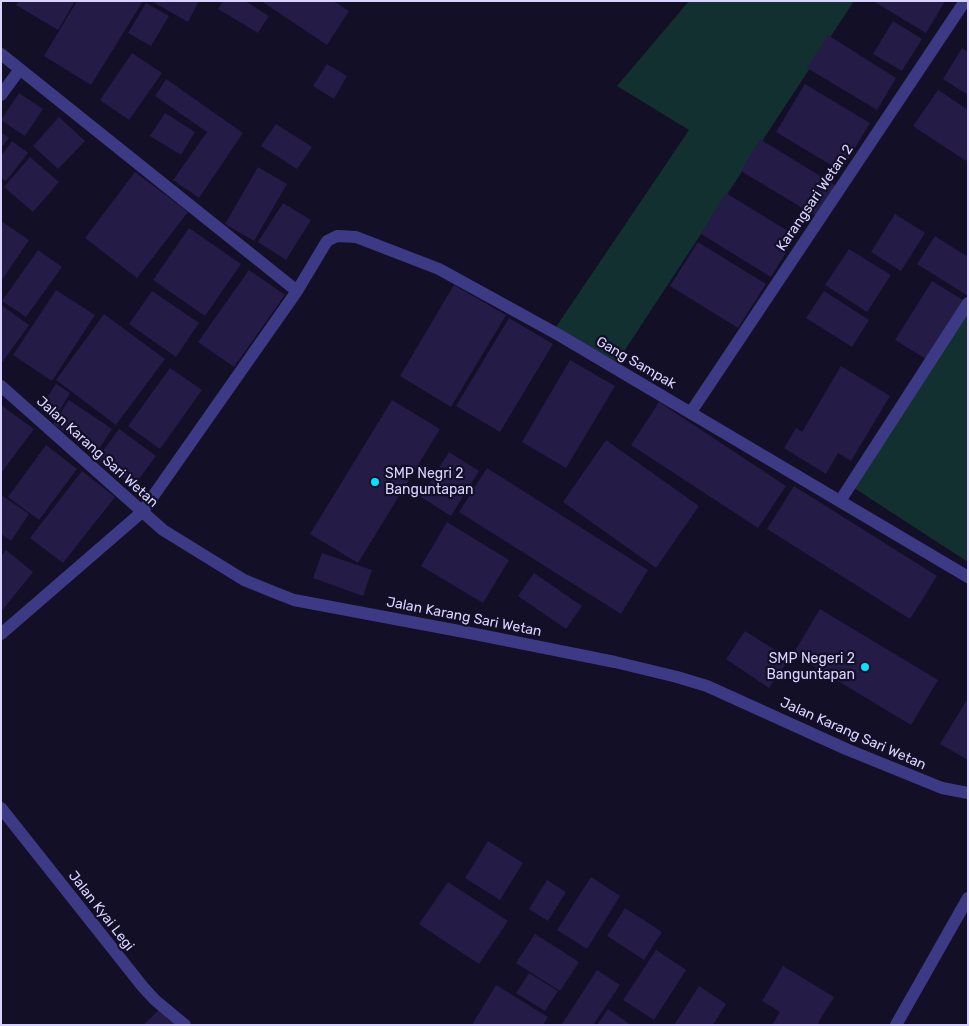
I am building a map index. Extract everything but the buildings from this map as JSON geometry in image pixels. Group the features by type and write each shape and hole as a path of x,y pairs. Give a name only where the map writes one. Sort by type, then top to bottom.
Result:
{"street":[{"name":"Karangsari Wetan 2","path":"691,412 965,1"},
{"path":"1,54 297,291 142,512 1,634"},
{"path":"1,95 20,69"},
{"name":"Gang Sampak","path":"297,291 327,241 337,236 356,237 438,269 560,335 968,577"},
{"path":"840,501 968,303"},
{"name":"Jalan Karang Sari Wetan","path":"1,386 163,530 244,580 294,600 531,645 677,677 707,686 846,749 942,788 968,793"},
{"name":"Jalan Kyai Legi","path":"1,808 143,987 155,1000 185,1025"},
{"path":"896,1025 968,898"}],"green space":[{"path":"689,1 854,1 617,362 556,327 689,130 617,86"},
{"path":"968,307 968,562 851,486"}],"place":[{"name":"SMP Negri 2 Banguntapan","path":"375,482"},
{"name":"SMP Negeri 2 Banguntapan","path":"865,667"}]}
